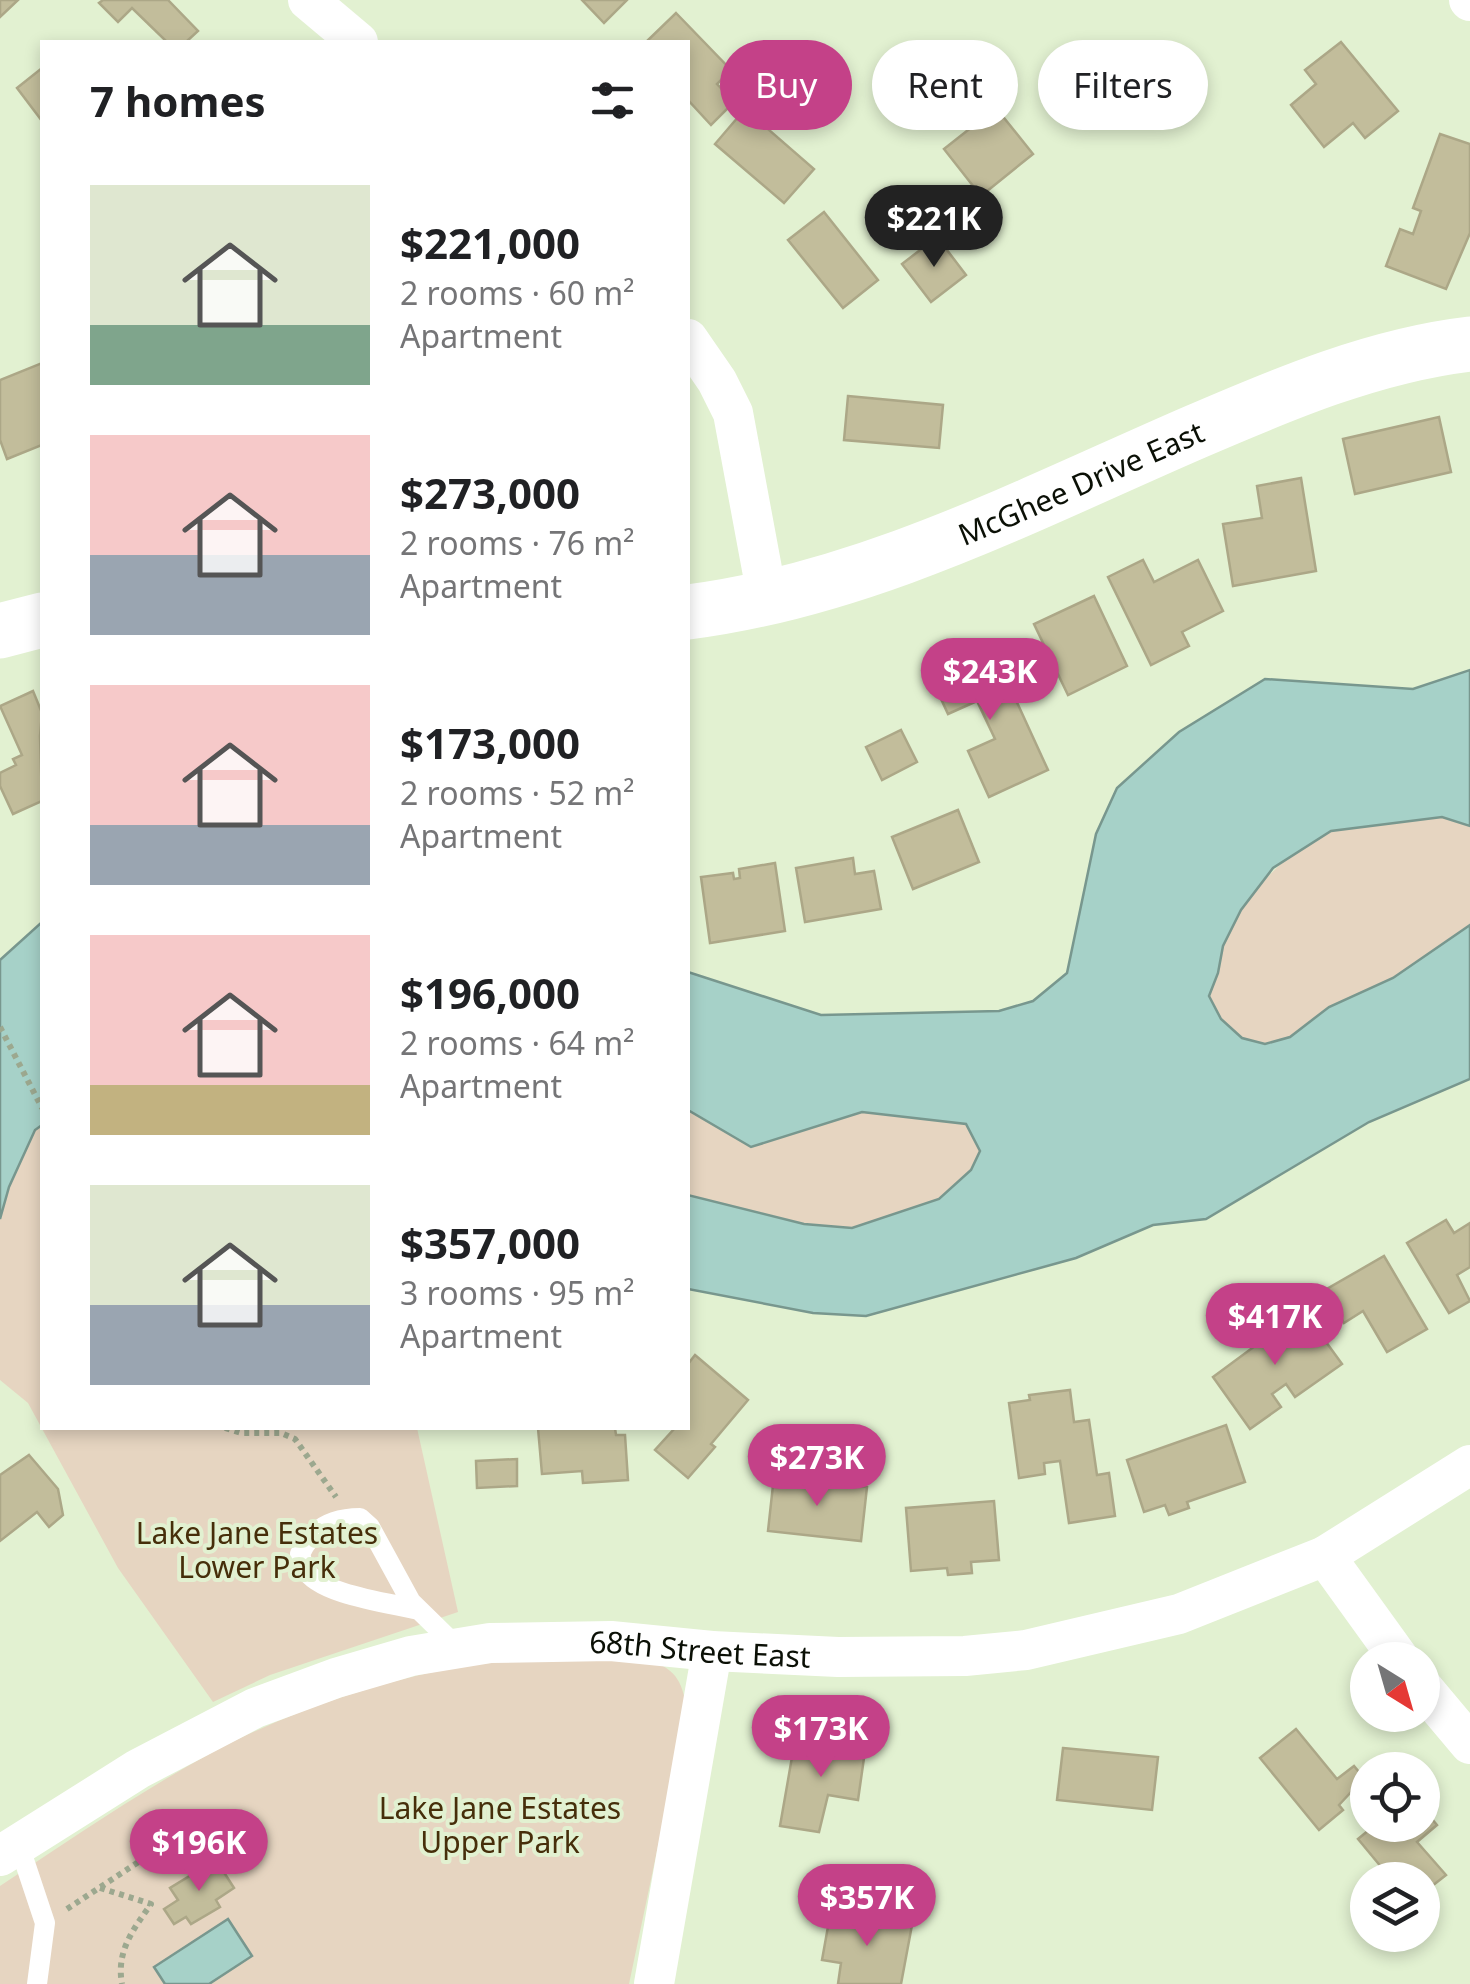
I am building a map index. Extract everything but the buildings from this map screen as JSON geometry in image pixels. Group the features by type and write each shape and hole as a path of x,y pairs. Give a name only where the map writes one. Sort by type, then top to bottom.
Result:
{"street":[{"path":"308,0 356,40"},
{"path":"690,342 733,412 767,596"},
{"name":"McGhee Drive East","path":"690,612 810,587 914,555 1266,402 1419,350 1470,344"},
{"path":"0,631 40,621"},
{"name":"68th Street East","path":"10,1851 138,1768 255,1708 411,1656 490,1643 611,1641 874,1657 965,1656 1082,1640 1179,1614 1326,1556 1470,1465"},
{"path":"1326,1556 1387,1642"},
{"path":"654,1984 712,1650"},
{"path":"1440,1708 1470,1744"}],"lane":[{"path":"419,1610 348,1594 318,1582 306,1572 300,1554 308,1536 338,1518 360,1518 370,1527 411,1602 458,1648"},
{"path":"10,1851 46,1923 37,1984"}],"path":[{"path":"0,1027 40,1104"},
{"path":"231,1430 281,1433 295,1439 348,1518"},
{"path":"46,1923 163,1846 182,1874"},
{"path":"98,1888 151,1904 124,1945 120,1958 122,1984"}],"green space":[{"path":"1442,817 1470,826 1470,925 1393,978 1329,1007 1290,1037 1265,1044 1242,1038 1221,1019 1209,997 1223,944 1241,910 1284,861 1334,831"},
{"path":"690,1111 751,1147 862,1112 966,1124 980,1151 971,1170 939,1199 852,1228 804,1224 690,1196"},
{"name":"Lake Jane Estates Lower Park","path":"40,1126 40,1425 28,1403 0,1380 0,1216 35,1130"},
{"name":"Lake Jane Estates Lower Park","path":"43,1430 417,1430 458,1612 270,1675 213,1702 118,1568"},
{"name":"Lake Jane Estates Upper Park","path":"594,1656 656,1663 678,1679 684,1693 686,1713 629,1984 0,1984 0,1886 213,1752 295,1714 413,1677 479,1664"}],"water":[{"path":"1470,670 1470,826 1442,817 1331,831 1273,868 1241,910 1223,946 1209,996 1221,1019 1242,1038 1265,1044 1290,1037 1329,1007 1393,978 1470,925 1470,1079 1369,1122 1206,1219 1153,1225 1076,1258 866,1316 813,1313 690,1289 690,1196 804,1224 852,1228 939,1199 971,1170 980,1151 966,1124 862,1112 751,1147 690,1111 690,973 821,1015 999,1011 1033,1001 1067,973 1096,834 1117,788 1179,732 1265,679 1413,689"},
{"path":"40,924 40,1126 9,1187 0,1219 0,960"},
{"path":"228,1919 252,1956 209,1984 165,1984 154,1967"}]}
